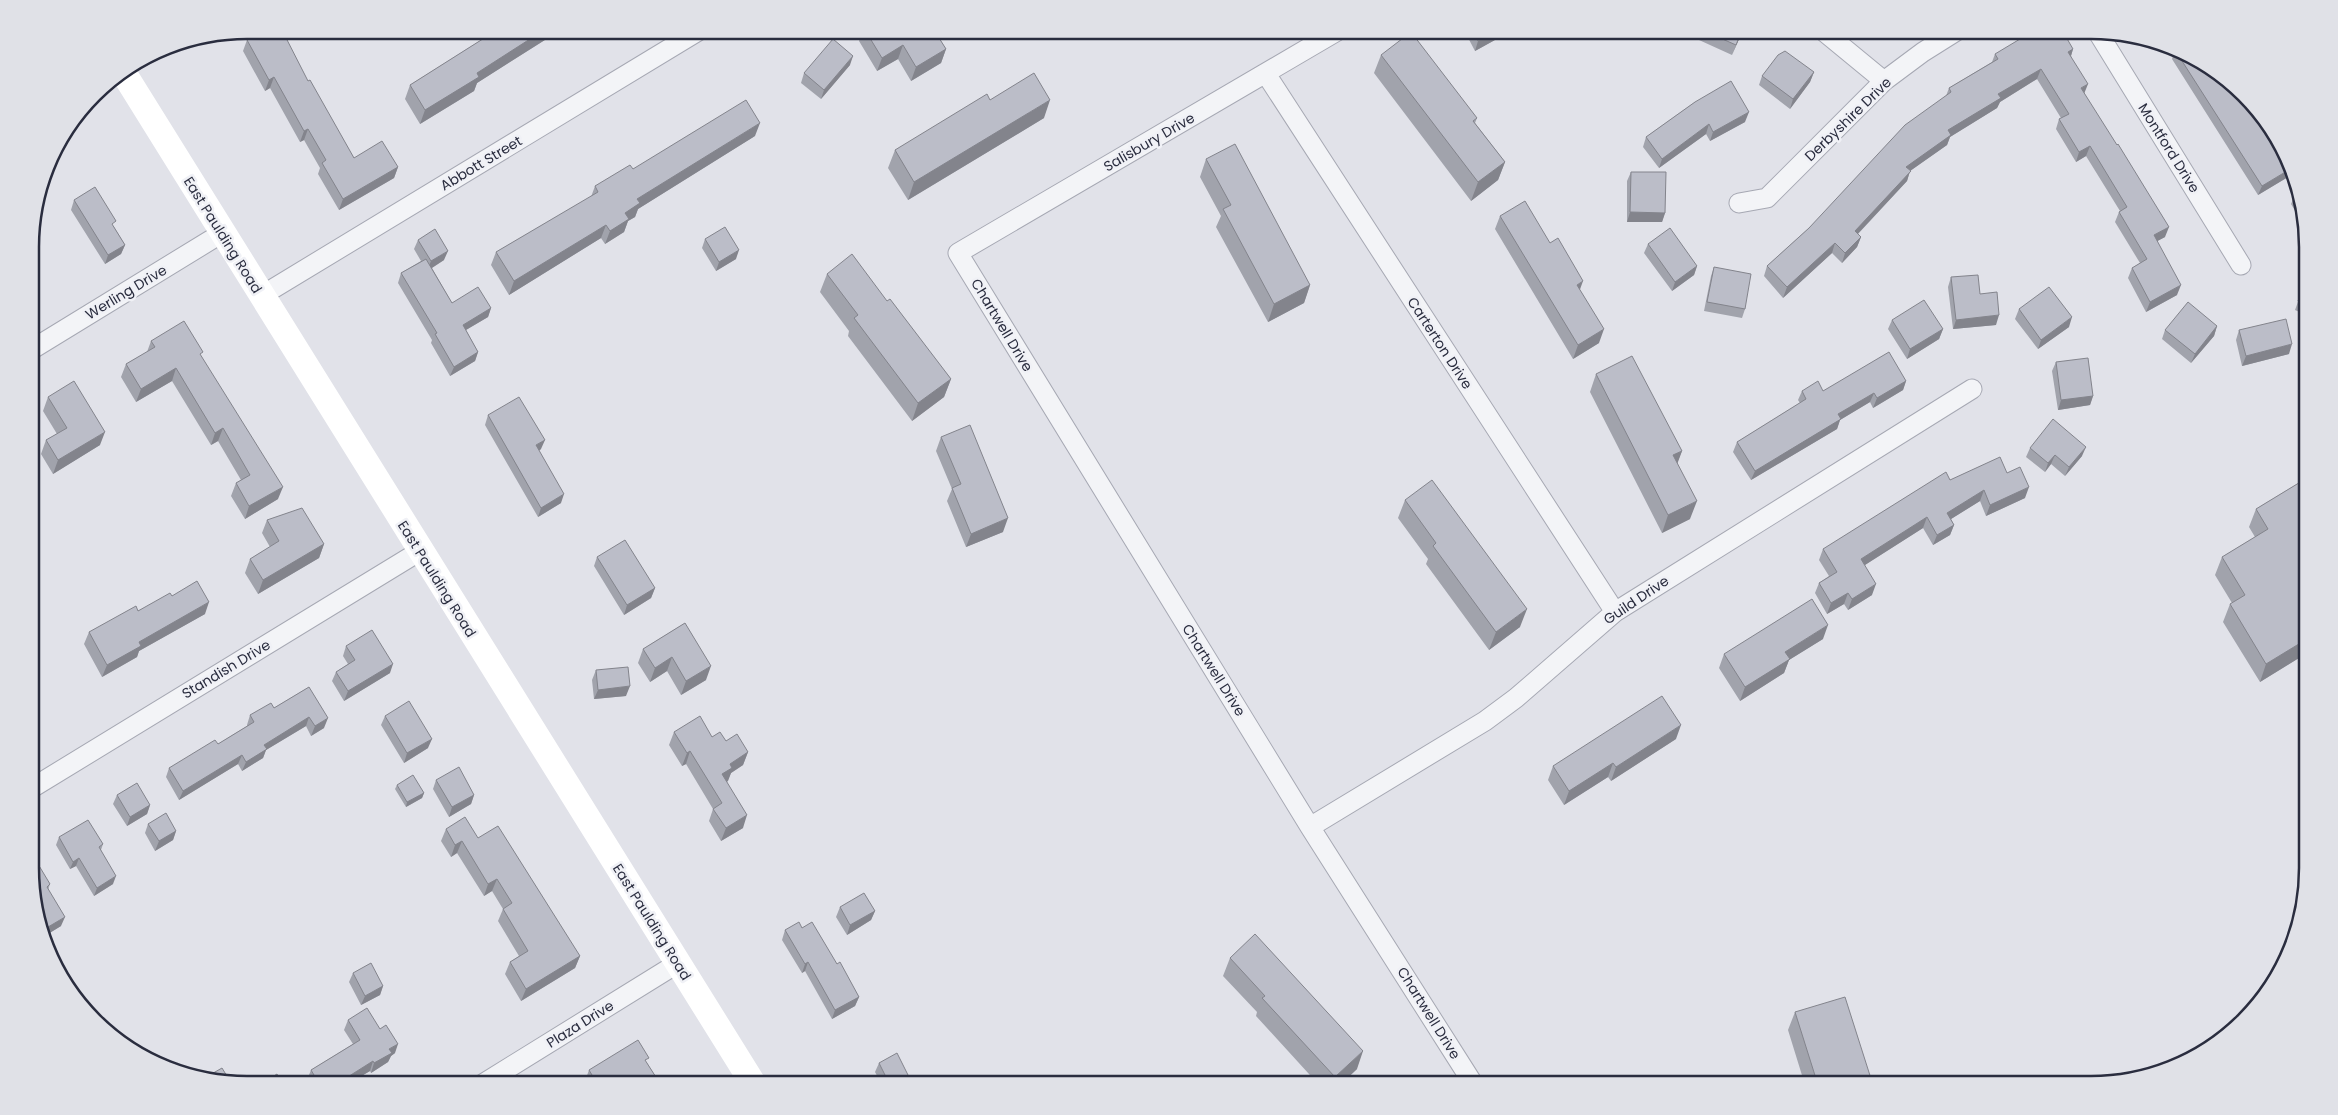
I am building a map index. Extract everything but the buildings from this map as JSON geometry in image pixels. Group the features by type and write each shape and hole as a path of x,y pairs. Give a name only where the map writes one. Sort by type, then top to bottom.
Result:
{"main road":[{"name":"East Paulding Road","path":"126,77 222,234 748,1076"}],"street":[{"name":"Abbott Street","path":"261,296 681,39"},
{"name":"Salisbury Drive","path":"958,253 1324,39"},
{"path":"1833,39 1884,81"},
{"name":"Derbyshire Drive","path":"1739,203 1767,198 1884,81 1944,39"},
{"name":"Montford Drive","path":"2102,39 2241,265"},
{"name":"Carterton Drive","path":"1266,74 1615,612"},
{"name":"Werling Drive","path":"39,345 222,234"},
{"name":"Chartwell Drive","path":"958,253 1310,827 1468,1076"},
{"name":"Guild Drive","path":"1310,827 1485,721 1516,698 1615,612 1972,389"},
{"name":"Standish Drive","path":"39,784 420,551"},
{"name":"Plaza Drive","path":"496,1076 678,964"}]}
